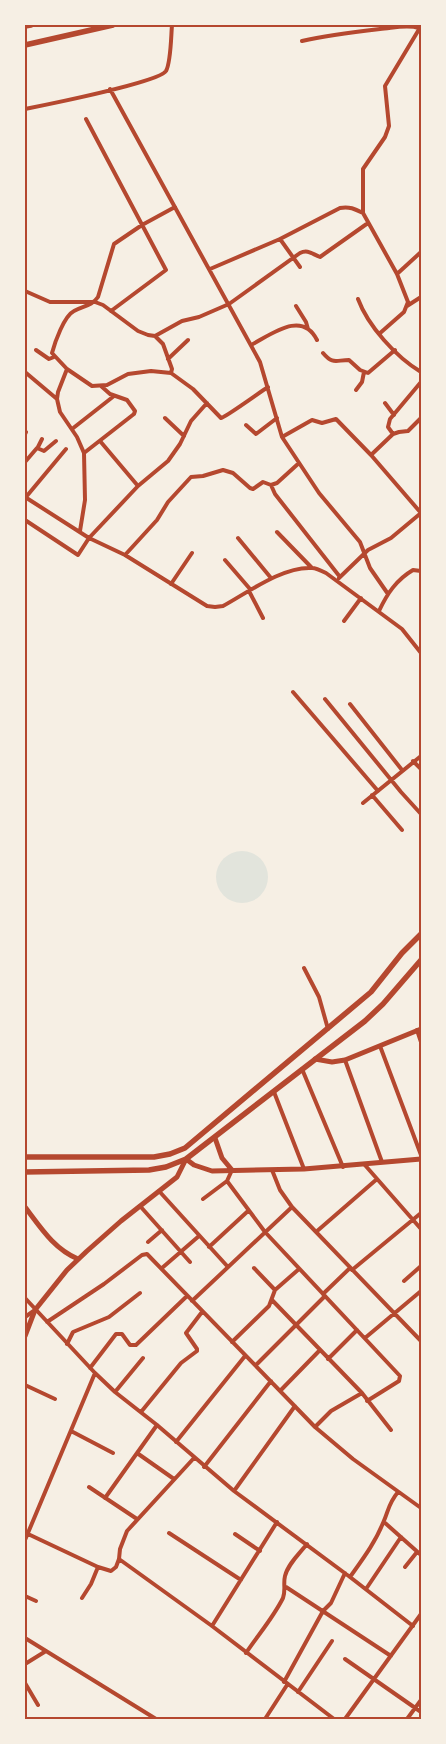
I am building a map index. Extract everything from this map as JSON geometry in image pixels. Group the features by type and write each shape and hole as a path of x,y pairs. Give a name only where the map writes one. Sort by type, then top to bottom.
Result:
{"main road":[{"path":"25,26 31,25"},
{"path":"25,45 113,25"},
{"path":"25,1157 154,1157 178,1151 193,1142 371,992 402,953 421,934"},
{"path":"25,1172 149,1170 166,1167 186,1159 375,1013 421,960"}],"street":[{"path":"25,109 162,75 167,66 172,25"},
{"path":"302,41 373,27 420,27 386,86 389,126 385,137 363,169 363,214 397,274 407,297 408,306"},
{"path":"110,89 260,362 282,436 319,493 360,542 370,568 388,594"},
{"path":"86,119 166,270 111,311"},
{"path":"210,270 280,239 340,208 347,206 363,214"},
{"path":"175,207 142,225 114,244 98,297 95,302 72,312 67,317 52,353 54,357 66,366 67,369 92,386 107,385 128,374 171,373 194,389 223,418 268,387"},
{"path":"155,336 182,321 199,317 229,304 304,250 320,257 368,223"},
{"path":"280,239 300,267"},
{"path":"397,274 421,252"},
{"path":"25,291 50,302 95,302 138,331 155,336 163,344 172,369 171,373"},
{"path":"379,334 397,320 408,306 421,297"},
{"path":"358,299 366,316 379,334 421,372"},
{"path":"296,306 308,329"},
{"path":"251,345 287,326 295,325 314,333 317,340"},
{"path":"168,358 188,340"},
{"path":"36,350 49,359 54,357"},
{"path":"323,353 331,360 336,362 349,360 364,372 370,372 395,350"},
{"path":"67,369 58,392 57,400 60,412 82,445 84,453 85,500 80,531"},
{"path":"25,372 57,400"},
{"path":"356,390 362,382 364,372"},
{"path":"393,434 389,432 388,423 421,382"},
{"path":"84,453 134,414 135,411 127,400 114,396 101,386"},
{"path":"72,429 114,396"},
{"path":"25,520 78,555 89,538 138,486 168,461 191,421 208,403"},
{"path":"385,403 394,415"},
{"path":"165,418 184,436"},
{"path":"246,425 256,434 277,418"},
{"path":"371,455 393,434 408,431 421,418"},
{"path":"282,436 312,420 322,423 336,419 371,455 421,513 391,538 364,553 339,578"},
{"path":"25,462 38,448 42,440"},
{"path":"38,448 44,451 56,441"},
{"path":"100,441 138,486"},
{"path":"66,448 26,497 89,538 125,555 207,606 215,608 223,606 271,578 312,568"},
{"path":"271,485 280,480 299,463"},
{"path":"125,555 157,520 168,502 190,477 204,476 223,470 233,473 250,488 256,488 263,482 271,485 275,494 339,578 361,598 402,629 421,653"},
{"path":"277,532 312,568 339,578"},
{"path":"238,538 271,578"},
{"path":"171,584 192,552"},
{"path":"225,560 250,590 264,618"},
{"path":"378,611 396,583 413,570 421,571"},
{"path":"344,621 361,598"},
{"path":"293,692 378,791"},
{"path":"325,699 421,814"},
{"path":"350,704 402,770"},
{"path":"363,803 421,756"},
{"path":"413,761 421,770"},
{"path":"372,795 402,830"},
{"path":"304,968 319,998 328,1029"},
{"path":"315,1059 332,1062 345,1060 419,1029 421,1042"},
{"path":"380,1046 421,1155"},
{"path":"345,1060 382,1162"},
{"path":"302,1069 343,1167"},
{"path":"274,1092 304,1169"},
{"path":"215,1138 222,1158 232,1170"},
{"path":"25,1336 35,1310 78,1258 180,1173 186,1159 203,1169 212,1171 343,1167 421,1159"},
{"path":"364,1164 421,1229"},
{"path":"203,1199 227,1181 232,1170"},
{"path":"272,1170 280,1190 292,1207 421,1341"},
{"path":"316,1232 377,1179"},
{"path":"227,1181 265,1232 399,1374 398,1382 367,1401"},
{"path":"159,1190 228,1267"},
{"path":"140,1206 190,1262"},
{"path":"192,1301 292,1207"},
{"path":"25,1208 54,1244 64,1252 78,1258"},
{"path":"209,1247 248,1211"},
{"path":"256,1365 351,1269 421,1213"},
{"path":"148,1242 162,1230"},
{"path":"162,1268 199,1236"},
{"path":"47,1322 104,1284 142,1255 150,1255 202,1312 281,1390 315,1427 353,1459 421,1508"},
{"path":"404,1281 421,1267"},
{"path":"254,1268 275,1290"},
{"path":"232,1342 267,1309 275,1290 299,1269"},
{"path":"365,1338 421,1291"},
{"path":"67,1344 72,1332 109,1316 140,1293"},
{"path":"90,1368 116,1334 122,1334 130,1345 136,1345 187,1296"},
{"path":"25,1298 115,1392 234,1491 350,1576 413,1626"},
{"path":"272,1300 362,1393 391,1430"},
{"path":"25,1317 35,1310"},
{"path":"141,1412 181,1363 196,1351 186,1333 202,1312"},
{"path":"328,1359 357,1330"},
{"path":"281,1390 320,1350"},
{"path":"176,1442 245,1356"},
{"path":"115,1392 143,1358"},
{"path":"95,1373 26,1537 111,1571 116,1567 127,1531 194,1458"},
{"path":"204,1467 271,1381"},
{"path":"25,1385 55,1399"},
{"path":"315,1427 331,1411 362,1393"},
{"path":"234,1491 295,1406"},
{"path":"105,1498 157,1425"},
{"path":"71,1431 114,1453"},
{"path":"137,1453 174,1479"},
{"path":"89,1486 137,1519"},
{"path":"350,1576 369,1551 384,1522 389,1506 398,1492"},
{"path":"212,1626 277,1522"},
{"path":"384,1522 419,1554 405,1566"},
{"path":"169,1533 241,1580"},
{"path":"235,1534 260,1551"},
{"path":"366,1589 401,1537"},
{"path":"246,1653 283,1598 286,1586 284,1581 289,1567 306,1544"},
{"path":"119,1559 212,1626 334,1719"},
{"path":"82,1598 91,1584 98,1567"},
{"path":"265,1719 323,1611 331,1603 345,1573"},
{"path":"286,1586 391,1656"},
{"path":"25,1596 36,1601"},
{"path":"344,1719 421,1614"},
{"path":"25,1638 154,1719"},
{"path":"298,1692 332,1641"},
{"path":"25,1664 46,1651"},
{"path":"345,1658 421,1712"},
{"path":"25,1684 38,1705"},
{"path":"407,1719 421,1700"}],"shaded area":[{"path":"237,851 247,851 261,858 268,872 268,882 261,896 247,903 237,903 227,899 220,892 216,882 216,872 220,862 227,855"}]}
